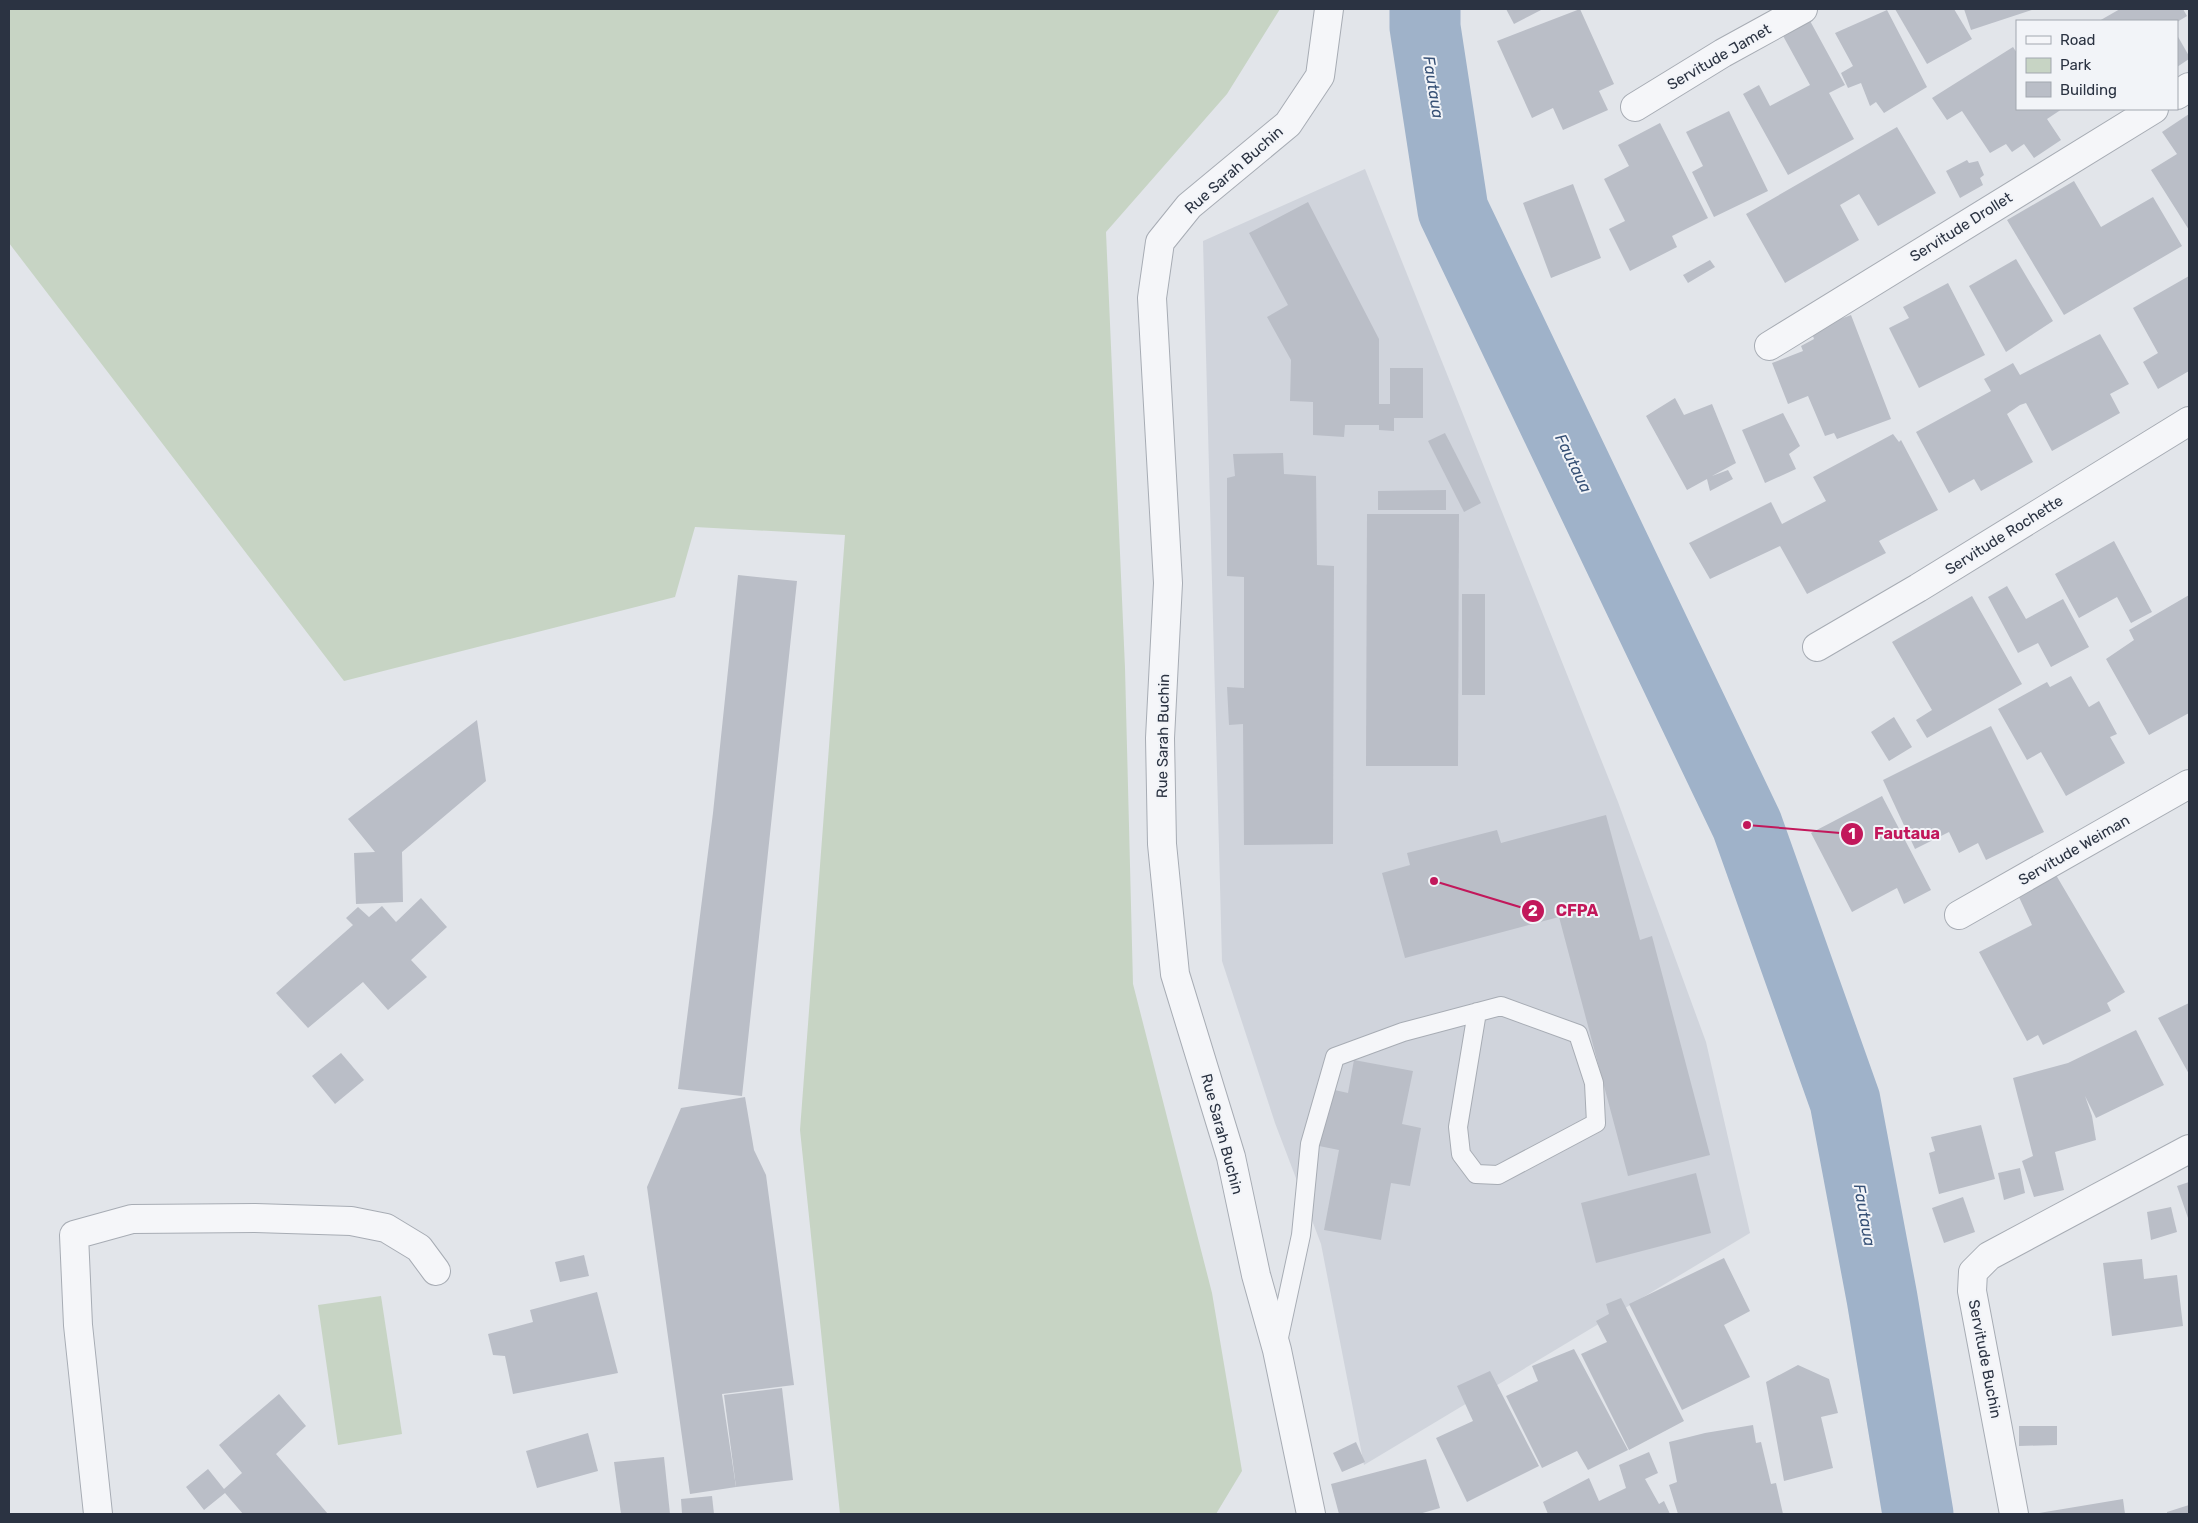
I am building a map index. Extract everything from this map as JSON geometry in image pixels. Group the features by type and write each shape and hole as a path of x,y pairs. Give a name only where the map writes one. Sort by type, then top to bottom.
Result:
{"street":[{"name":"Rue Sarah Buchin","path":"1311,1514 1277,1350 1256,1274 1230,1157 1175,974 1162,844 1160,738 1168,583 1152,298 1160,242 1189,206 1288,124 1320,76 1329,9"},
{"name":"Servitude Jamet","path":"1635,107 1723,53 1803,9"},
{"path":"2178,94 2189,87"},
{"name":"Servitude Drollet","path":"1769,346 2152,110"},
{"name":"Servitude Rochette","path":"1817,647 1918,588 2189,421"},
{"name":"Servitude Weiman","path":"1959,915 2189,784"},
{"name":"Servitude Buchin","path":"2014,1514 1972,1291 1973,1272 1989,1256 2189,1149"},
{"path":"98,1514 78,1325 74,1235 132,1219 255,1218 351,1221 386,1228 419,1248 436,1271"}],"lane":[{"path":"1277,1350 1301,1235 1310,1144 1335,1057 1404,1032 1476,1012 1501,1006 1578,1034 1594,1083 1596,1123 1498,1175 1476,1174 1460,1154 1458,1127 1476,1012"}],"shaded area":[{"path":"1365,169 1618,802 1706,1042 1750,1233 1364,1465 1321,1244 1275,1123 1222,961 1203,241"}],"green space":[{"path":"9,9 1280,9 1227,94 1106,232 1125,668 1133,984 1212,1293 1242,1471 1216,1514 840,1514 800,1130 845,535 695,527 675,597 344,681 9,243"},
{"path":"381,1296 402,1434 338,1445 318,1305"}],"building":[{"path":"1506,9 1543,9 1514,24"},
{"path":"1580,9 1614,84 1599,91 1608,110 1563,130 1553,108 1532,118 1497,41"},
{"path":"1895,9 1954,9 1972,39 1927,64"},
{"path":"1964,9 2035,9 1971,30"},
{"path":"2120,9 2183,9 2187,16 2178,21 2101,20"},
{"path":"1887,10 1927,87 1884,113 1876,102 1870,106 1861,83 1848,88 1841,73 1853,66 1835,33"},
{"path":"1809,19 1845,85 1829,93 1854,139 1788,175 1743,94 1759,85 1770,106 1810,85 1782,34"},
{"path":"2178,37 2189,56 2189,59 2178,66"},
{"path":"2013,47 2016,52 2016,110 2060,110 2047,119 2061,140 2034,158 2024,144 2012,152 2006,144 1990,153 1962,111 1947,120 1932,98"},
{"path":"1729,111 1768,191 1714,217 1692,172 1703,166 1686,132"},
{"path":"2189,114 2189,230 2151,170 2177,154 2162,132"},
{"path":"1660,123 1708,218 1672,236 1677,247 1630,271 1609,229 1625,221 1604,179 1629,166 1618,145"},
{"path":"1897,127 1936,193 1878,226 1859,194 1840,205 1859,240 1785,283 1746,214"},
{"path":"1967,160 1969,163 1978,161 1984,175 1980,178 1983,185 1960,198 1946,171"},
{"path":"2074,181 2101,227 2153,197 2182,246 2064,315 2007,220"},
{"path":"1573,184 1601,258 1551,278 1523,203"},
{"path":"1308,202 1379,339 1379,404 1390,404 1390,368 1423,368 1423,418 1394,418 1394,431 1379,430 1379,425 1345,425 1344,437 1313,435 1313,402 1290,401 1291,360 1267,317 1288,305 1249,233"},
{"path":"2016,259 2053,321 2006,352 1969,286"},
{"path":"1710,260 1715,267 1688,283 1683,275"},
{"path":"2189,276 2189,371 2158,389 2143,362 2158,353 2133,308"},
{"path":"1948,283 1985,355 1919,388 1889,328 1909,318 1903,307"},
{"path":"1851,315 1891,419 1837,439 1834,433 1825,436 1808,396 1788,404 1772,363 1803,351 1801,346 1814,339 1811,330"},
{"path":"2100,334 2129,384 2110,394 2120,413 2052,451 2026,403 2020,405 2007,414 2033,462 1981,491 1974,479 1949,493 1916,432 1991,391 1984,379 2013,363 2020,375"},
{"path":"1675,398 1684,415 1712,404 1736,463 1712,476 1728,470 1733,479 1710,491 1707,479 1687,490 1646,416"},
{"path":"1783,413 1800,446 1789,454 1796,469 1765,483 1742,430"},
{"path":"1445,433 1481,503 1464,512 1428,441"},
{"path":"1893,434 1899,442 1901,440 1938,510 1879,541 1886,553 1807,594 1780,546 1710,579 1689,543 1771,502 1782,524 1826,501 1813,477"},
{"path":"1283,453 1284,474 1316,476 1317,565 1334,566 1333,844 1244,845 1243,724 1229,725 1227,687 1244,688 1244,577 1227,576 1227,478 1235,476 1233,454"},
{"path":"1446,490 1446,510 1378,510 1378,491"},
{"path":"1367,514 1459,514 1458,766 1366,766"},
{"path":"2114,541 2152,612 2131,623 2117,597 2079,618 2055,574"},
{"path":"738,575 797,581 742,1096 678,1089 713,813"},
{"path":"2007,586 2026,619 2063,599 2089,647 2051,667 2038,643 2018,653 1988,597"},
{"path":"1462,594 1485,594 1485,695 1462,695"},
{"path":"2189,595 2189,713 2149,735 2106,659 2134,640 2129,630"},
{"path":"1972,596 2022,684 1927,738 1916,720 1932,710 1892,642"},
{"path":"2071,676 2089,707 2099,701 2117,734 2110,737 2125,763 2066,796 2041,752 2027,760 1998,709 2047,682 2050,687"},
{"path":"1894,717 1912,747 1889,761 1871,732"},
{"path":"477,720 486,781 402,852 403,902 356,904 354,853 375,852 348,819"},
{"path":"1991,726 2044,832 1986,860 1978,843 1959,853 1949,832 1915,849 1883,780"},
{"path":"1882,796 1931,890 1904,904 1897,888 1852,912 1811,833"},
{"path":"1606,815 1640,940 1652,936 1710,1155 1628,1176 1559,917 1405,958 1382,873 1410,865 1407,853 1497,830 1501,843"},
{"path":"2056,875 2125,992 2107,1003 2111,1011 2043,1045 2038,1035 2027,1041 1979,952 2032,925 2018,895"},
{"path":"421,898 447,927 411,960 427,977 388,1010 363,982 308,1028 276,993 353,925 346,918 358,907 369,917 382,906 396,922"},
{"path":"2189,1003 2189,1074 2158,1018"},
{"path":"2136,1030 2164,1085 2096,1118 2085,1096 2092,1116 2096,1140 2055,1152 2064,1190 2034,1197 2022,1161 2033,1156 2013,1078 2068,1063"},
{"path":"341,1053 364,1080 335,1104 312,1076"},
{"path":"1354,1060 1413,1071 1402,1124 1421,1128 1410,1186 1391,1183 1381,1240 1324,1230 1339,1150 1319,1146 1330,1089 1348,1093"},
{"path":"745,1097 754,1150 766,1175 794,1385 722,1394 736,1487 690,1494 647,1187 681,1108"},
{"path":"1981,1125 1995,1179 1939,1194 1929,1153 1935,1151 1931,1137"},
{"path":"2020,1168 2025,1193 2004,1200 1998,1173"},
{"path":"1696,1173 1711,1233 1596,1263 1581,1203"},
{"path":"2189,1182 2189,1221 2177,1186"},
{"path":"1963,1197 1975,1232 1944,1243 1932,1208"},
{"path":"2171,1207 2177,1232 2151,1240 2147,1212"},
{"path":"584,1255 589,1276 560,1282 555,1262"},
{"path":"1724,1258 1750,1311 1724,1325 1750,1377 1682,1410 1629,1304"},
{"path":"2142,1259 2144,1279 2177,1275 2183,1326 2112,1336 2103,1263"},
{"path":"597,1292 618,1373 513,1394 505,1356 493,1355 488,1334 533,1322 530,1310"},
{"path":"1621,1298 1684,1421 1629,1450 1581,1354 1607,1342 1596,1321 1609,1314 1606,1304"},
{"path":"1574,1349 1628,1450 1588,1470 1577,1451 1542,1468 1506,1396 1538,1381 1532,1366"},
{"path":"1798,1365 1829,1379 1838,1413 1821,1417 1833,1468 1784,1481 1766,1382"},
{"path":"1490,1371 1539,1466 1467,1502 1436,1438 1473,1421 1457,1386"},
{"path":"782,1388 793,1480 736,1487 724,1395"},
{"path":"279,1394 306,1426 276,1454 328,1514 243,1514 225,1493 204,1510 186,1487 208,1469 224,1489 242,1473 219,1445"},
{"path":"1753,1425 1756,1443 1761,1442 1771,1484 1776,1483 1783,1514 1678,1514 1669,1485 1677,1482 1669,1442 1705,1433"},
{"path":"2019,1426 2057,1426 2057,1445 2019,1446"},
{"path":"588,1433 598,1471 537,1488 526,1451"},
{"path":"1356,1442 1365,1462 1342,1472 1333,1453"},
{"path":"1649,1452 1658,1473 1645,1479 1659,1504 1664,1501 1670,1514 1548,1514 1543,1502 1589,1478 1599,1501 1626,1488 1619,1465"},
{"path":"664,1457 670,1514 621,1514 614,1462"},
{"path":"1426,1459 1440,1508 1419,1514 1339,1514 1331,1484"},
{"path":"712,1496 714,1514 682,1514 681,1499"},
{"path":"2123,1499 2125,1514 2039,1514 2039,1513"},
{"path":"2189,1505 2189,1514 2167,1514 2167,1512"}],"waterway":[{"name":"Fautaua","path":"1425,9 1425,27 1453,210 1747,825 1845,1101 1882,1298 1918,1514"}],"place":[{"name":"Fautaua","path":"1747,825"},
{"name":"CFPA","path":"1434,881"}]}
